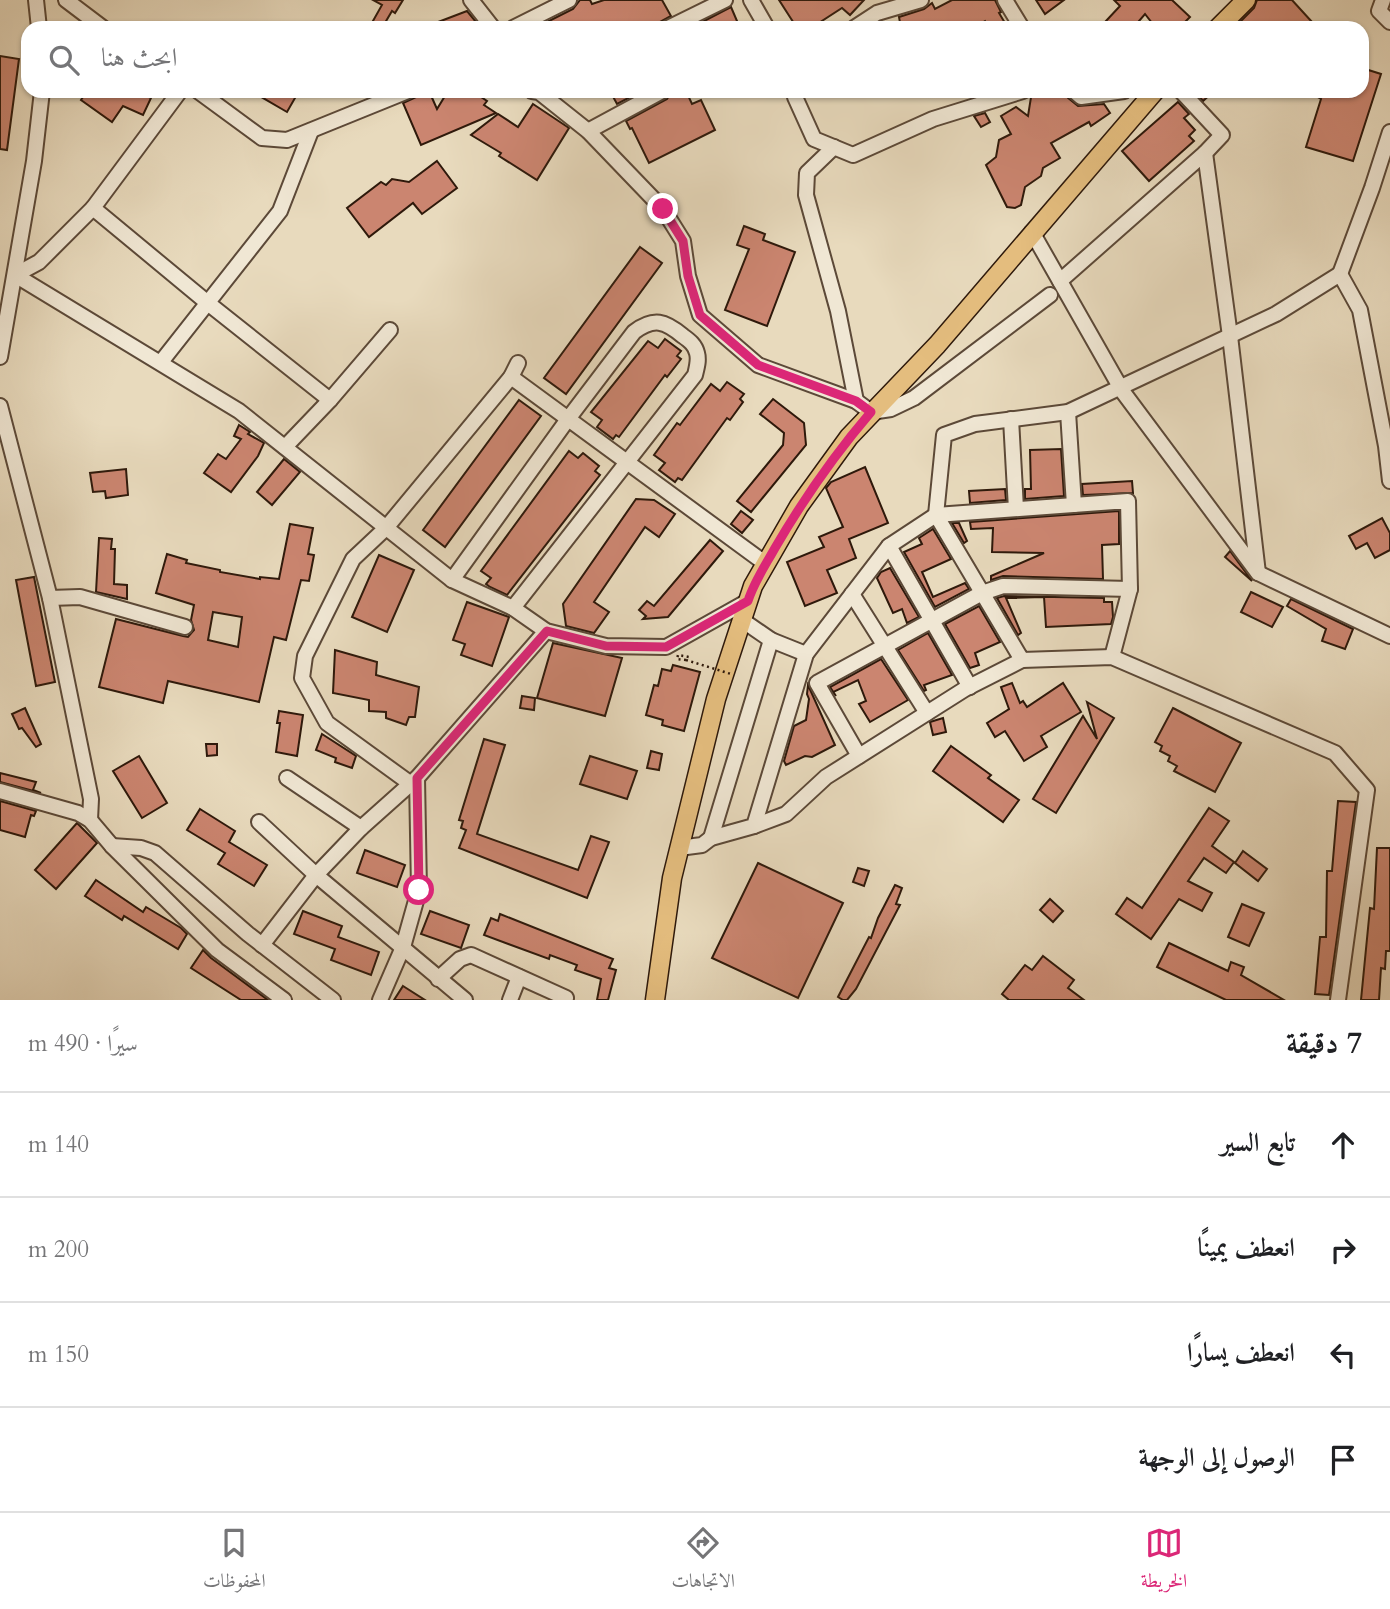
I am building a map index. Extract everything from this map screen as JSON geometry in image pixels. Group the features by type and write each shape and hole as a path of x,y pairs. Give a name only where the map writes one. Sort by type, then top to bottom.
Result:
{"main road":[{"path":"1225,21 1246,0"},
{"path":"655,1000 672,878 679,848 716,699 753,586 799,506 849,437 937,345 1149,98"}],"street":[{"path":"36,0 38,21"},
{"path":"66,0 94,21"},
{"path":"471,0 488,21"},
{"path":"527,21 569,0"},
{"path":"682,21 724,0"},
{"path":"751,0 763,21"},
{"path":"865,21 877,13 920,0"},
{"path":"1004,0 1018,21"},
{"path":"1383,0 1379,11 1390,22"},
{"path":"0,357 34,161 41,98"},
{"path":"15,275 39,262 93,208 175,98"},
{"path":"208,98 262,138 287,140 391,98"},
{"path":"546,98 588,131 663,209 683,241 688,276 700,315 758,365 856,401 871,412 891,409 914,398 1050,295"},
{"path":"588,131 649,98"},
{"path":"797,98 814,139 853,155 933,119 1000,98"},
{"path":"1060,281 1222,135 1188,98"},
{"path":"161,362 280,211 311,131"},
{"path":"1022,660 936,515 944,435 975,424 1068,412 1276,314 1340,274 1385,160 1390,132"},
{"path":"834,147 807,173 806,195 838,311 856,401"},
{"path":"1205,153 1258,573"},
{"path":"93,208 330,400"},
{"path":"1032,232 1120,387 1258,573 1390,636"},
{"path":"1340,274 1360,310 1386,446 1390,481"},
{"path":"15,275 239,411 452,580 513,608 547,631 606,646 666,647 748,601"},
{"path":"452,580 634,332 645,324 658,322 670,326 693,344 698,362 695,375 513,608"},
{"path":"285,447 390,330"},
{"path":"414,781 327,723 302,678 305,656 353,559 386,528 511,377 518,363"},
{"path":"511,377 765,565"},
{"path":"0,406 50,598 91,799 90,820"},
{"path":"1068,412 1074,505"},
{"path":"1012,419 1016,509"},
{"path":"754,826 806,654 889,546 936,515 1128,502 1130,589 1112,657"},
{"path":"889,546 970,687"},
{"path":"859,756 817,683 982,593 1003,586 1130,589"},
{"path":"852,594 927,713"},
{"path":"50,598 80,597 185,627"},
{"path":"742,620 771,640 806,654"},
{"path":"261,945 316,875 361,828 414,781 547,631"},
{"path":"711,838 771,640"},
{"path":"679,848 702,845 711,838 786,814 826,777 970,687 1022,660 1112,657 1335,753 1367,790 1338,1000"},
{"path":"287,778 361,828"},
{"path":"380,1000 403,947 419,890 414,781"},
{"path":"0,791 90,820 112,846 217,950 284,1000"},
{"path":"259,822 316,875 465,1000"},
{"path":"112,846 141,848 155,853 261,945 332,1000"},
{"path":"439,979 460,959 471,956 566,998"},
{"path":"510,1000 519,977"}],"path":[{"path":"688,658 731,674"}],"building":[{"path":"373,0 403,0 386,21 373,21 382,5"},
{"path":"580,0 590,0 592,4 604,0 662,0 671,16 662,21 549,21 573,9"},
{"path":"779,0 864,0 850,15 842,8 822,21 792,21"},
{"path":"952,0 995,0 1004,21 900,21 899,17 924,9 932,3 935,9"},
{"path":"1036,0 1064,0 1045,14"},
{"path":"1114,0 1172,0 1190,17 1186,21 1150,21 1145,14 1139,21 1106,21 1120,6"},
{"path":"1257,0 1292,0 1311,21 1241,21 1254,8"},
{"path":"731,7 737,21 704,21"},
{"path":"467,11 475,21 441,21"},
{"path":"0,56 19,59 7,150 0,149"},
{"path":"1369,70 1381,74 1353,161 1306,147 1321,99 1369,98"},
{"path":"151,98 143,115 123,106 112,122 81,100"},
{"path":"263,98 295,98 287,112"},
{"path":"414,98 432,98 437,109 444,98 482,98 487,101 484,105 496,113 421,145 403,103"},
{"path":"614,98 629,98 617,104"},
{"path":"689,98 692,104 701,100 715,130 649,163 626,121 667,99"},
{"path":"1031,98 1068,98 1078,106 1104,104 1110,113 1091,126 1089,122 1051,143 1060,158 1043,168 1041,176 1025,187 1021,205 1015,208 1007,207 986,165 996,157 999,140 1011,134 1001,116 1016,107 1028,116"},
{"path":"1178,102 1189,114 1184,118 1195,130 1189,136 1194,141 1149,181 1122,151"},
{"path":"533,104 569,128 537,180 471,135 498,114 518,127"},
{"path":"985,113 990,122 981,127 974,116"},
{"path":"437,161 457,188 422,214 413,203 369,237 347,208 381,182 386,185 392,179 409,182"},
{"path":"744,226 765,234 763,240 795,252 767,326 725,310 749,249 737,245"},
{"path":"640,247 662,263 566,394 544,378"},
{"path":"665,339 681,351 677,356 681,359 667,377 665,375 619,437 616,435 613,439 597,427 602,420 591,412 648,341 658,348"},
{"path":"727,382 744,394 740,399 743,402 730,420 727,418 682,480 678,478 675,482 659,470 665,463 654,455 711,384 720,391"},
{"path":"773,399 804,423 806,445 751,512 737,501 783,445 784,433 760,414"},
{"path":"519,400 541,416 445,547 423,530"},
{"path":"239,425 264,443 258,456 231,492 204,473 218,454 226,459 241,439 234,436"},
{"path":"1061,449 1064,496 1025,499 1025,489 1031,489 1030,450"},
{"path":"569,451 578,458 583,453 599,466 595,471 600,475 507,595 490,587 486,584 491,578 481,571"},
{"path":"284,459 300,472 272,505 257,492"},
{"path":"865,467 888,523 849,539 856,558 827,570 837,593 805,606 787,562 824,547 819,537 843,527 826,488 831,482"},
{"path":"126,469 128,495 106,498 105,491 93,492 90,473"},
{"path":"1132,481 1133,493 1083,495 1082,484"},
{"path":"1005,489 1006,500 970,503 969,491"},
{"path":"636,499 654,500 675,514 659,537 645,527 594,602 609,612 594,633 566,626 563,604"},
{"path":"741,511 753,520 742,533 731,524"},
{"path":"1119,511 1119,544 1102,545 1103,579 1003,576 991,580 991,576 1044,553 992,552 993,528 971,529 970,522"},
{"path":"1382,518 1390,533 1390,550 1375,558 1367,543 1356,549 1349,536"},
{"path":"952,523 959,523 967,541 964,543"},
{"path":"290,524 313,528 308,554 314,555 309,581 301,580 286,640 274,637 259,702 168,681 163,703 99,687 116,619 188,637 194,630 191,620 194,605 156,593 167,554 187,560 186,563 220,572 260,579 279,579","holes":["213,612 242,617 238,647 208,640"]},
{"path":"933,529 951,559 922,572 933,597 965,583 969,589 935,607 904,552 922,544 919,538"},
{"path":"99,538 112,539 111,549 115,549 114,584 127,585 127,599 96,592"},
{"path":"710,540 723,551 668,617 643,619 646,616 639,610 647,601 654,606"},
{"path":"1230,551 1252,581 1225,557"},
{"path":"379,555 414,570 387,632 352,617"},
{"path":"890,568 919,617 907,623 902,609 893,613 877,578 881,572"},
{"path":"34,577 55,682 36,686 16,580"},
{"path":"1251,592 1283,607 1272,627 1241,612"},
{"path":"1004,596 1104,598 1104,602 1112,602 1113,617 1111,624 1046,627 1044,597 1006,598 1021,633 1018,635 997,598"},
{"path":"1291,599 1353,629 1345,649 1322,641 1326,629 1287,606"},
{"path":"467,602 509,617 492,666 461,655 465,644 453,640"},
{"path":"979,606 1000,642 975,653 979,665 970,668 945,624"},
{"path":"928,633 952,675 924,685 924,691 898,650"},
{"path":"553,643 622,658 605,716 537,698"},
{"path":"335,650 377,662 376,675 419,687 415,717 409,717 406,725 386,718 386,712 369,711 369,700 333,693"},
{"path":"881,659 908,700 870,722 859,704 866,701 858,680 833,692 830,687"},
{"path":"673,665 700,672 684,731 662,725 663,720 646,715 654,685 658,686 662,669 671,671"},
{"path":"1012,683 1020,703 1023,701 1027,707 1063,683 1081,712 1041,736 1047,747 1024,761 1005,731 995,737 987,723 1009,709 1001,687"},
{"path":"808,685 835,745 812,757 805,756 786,765 784,761 794,726 806,720"},
{"path":"522,696 535,698 534,710 520,708"},
{"path":"1087,702 1114,718 1056,813 1033,799 1083,716 1097,739"},
{"path":"25,708 41,744 36,747 22,728 19,729 12,714"},
{"path":"1173,708 1241,743 1215,792 1174,771 1177,766 1168,761 1170,756 1160,751 1162,746 1155,742"},
{"path":"279,711 303,715 297,756 276,752"},
{"path":"943,718 946,732 933,735 930,722"},
{"path":"322,734 356,756 352,768 335,762 336,758 316,750"},
{"path":"484,739 505,745 477,834 578,870 591,836 609,842 587,898 459,848 466,830 461,828 463,821 459,820"},
{"path":"206,744 217,744 217,755 207,756"},
{"path":"951,746 991,775 988,778 1019,800 1003,822 933,771"},
{"path":"651,751 662,754 659,770 647,768"},
{"path":"139,756 167,803 142,818 113,771"},
{"path":"590,756 637,771 627,799 580,784"},
{"path":"0,773 36,782 33,790 41,793 0,782"},
{"path":"0,801 36,811 34,816 31,815 25,837 0,830"},
{"path":"1338,801 1356,802 1329,995 1315,994 1320,937 1326,937 1327,871 1332,871"},
{"path":"1209,808 1229,821 1212,846 1234,862 1226,873 1204,858 1188,881 1212,893 1202,911 1179,899 1151,939 1116,914 1127,898 1142,908"},
{"path":"200,809 235,831 229,842 267,865 254,886 218,864 225,853 187,830"},
{"path":"77,823 97,843 56,889 35,870"},
{"path":"1377,848 1390,848 1390,951 1386,951 1385,969 1381,968 1379,1000 1361,1000 1370,908 1374,909"},
{"path":"365,850 405,865 397,887 357,873"},
{"path":"1243,851 1267,869 1258,881 1235,863"},
{"path":"758,863 843,903 798,998 712,958"},
{"path":"858,868 869,871 864,886 853,882"},
{"path":"96,880 143,912 146,907 181,928 187,934 178,949 124,916 122,920 85,896"},
{"path":"895,885 902,888 896,904 900,905 856,989 847,1000 843,1000 838,997 869,937 871,938"},
{"path":"1050,899 1063,911 1053,922 1040,910"},
{"path":"1242,904 1264,913 1249,946 1228,937"},
{"path":"303,911 342,926 338,937 379,952 371,975 331,960 335,949 294,934"},
{"path":"430,911 469,925 461,948 421,934"},
{"path":"500,914 613,959 609,968 616,970 608,1000 597,1000 601,979 575,970 577,965 550,955 549,959 484,935 491,918 498,921"},
{"path":"1169,943 1228,971 1231,962 1244,967 1241,975 1284,1000 1226,1000 1157,967"},
{"path":"203,950 268,1000 241,1000 191,968"},
{"path":"1043,956 1074,980 1068,988 1084,1000 1009,1000 1002,994 1025,965 1032,970"},
{"path":"403,986 425,1000 394,1000"}],"route":[{"path":"419,890 417,778 547,631 606,646 666,647 748,601 753,586 799,506 849,437 871,412 856,401 758,365 700,315 688,276 683,241 663,209"}]}
